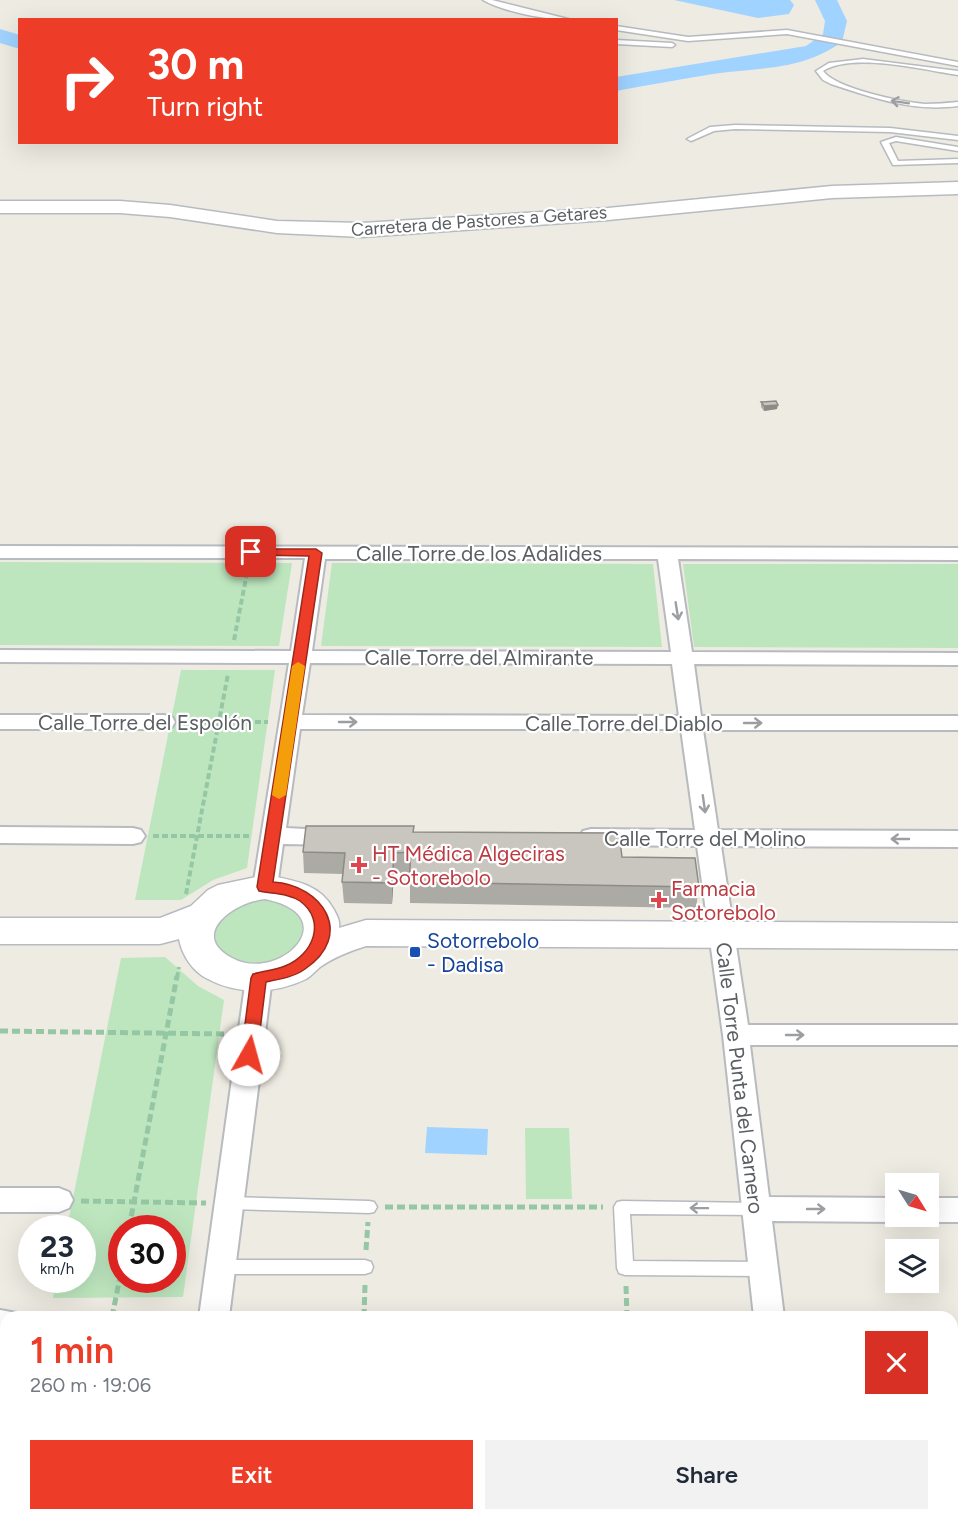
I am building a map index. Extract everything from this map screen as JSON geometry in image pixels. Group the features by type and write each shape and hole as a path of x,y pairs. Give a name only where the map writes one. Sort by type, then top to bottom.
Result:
{"main road":[{"name":"Carretera de Pastores a Getares","path":"0,207 128,207 277,227 362,230 619,213 842,191 958,188"},
{"path":"0,932 160,931 169,938 187,940 191,932 222,898 243,890 279,888 298,894 314,905 320,914 323,934 312,955"},
{"path":"320,914 366,933"},
{"path":"191,932 210,965 232,975 259,978 289,971 336,942 366,933 958,936"}],"street":[{"name":"Calle Torre de los Adalides","path":"0,552 958,554"},
{"path":"265,887 316,553"},
{"name":"Calle Torre Punta del Carnero","path":"668,554 736,1035 758,1209 768,1311"},
{"name":"Calle Torre del Almirante","path":"0,656 958,659"},
{"name":"Calle Torre del Espolón","path":"0,722 164,722"},
{"name":"Calle Torre del Diablo","path":"290,722 958,723"},
{"path":"0,836 133,836"},
{"path":"272,836 355,837"},
{"name":"Calle Torre del Molino","path":"567,837 958,839"},
{"path":"215,1311 259,978"},
{"path":"736,1035 958,1035"},
{"path":"0,1200 59,1200"},
{"path":"758,1209 885,1210"},
{"path":"939,1210 958,1210"}],"lane":[{"path":"486,0 511,8 559,18"},
{"path":"618,28 688,39 787,32 958,64"},
{"path":"618,42 678,45 688,39"},
{"path":"958,73 854,61 834,62 819,71 825,79 833,83 888,100 929,105 958,104"},
{"path":"691,139 713,129 735,127 890,130 958,138"},
{"path":"958,149 896,139 885,142 896,163 958,161"},
{"path":"230,1203 369,1207"},
{"path":"758,1209 622,1207 625,1268 764,1269"},
{"path":"222,1267 365,1267"}],"path":[{"path":"132,1215 166,1033 191,932 197,836 251,552"},
{"name":"Calle Torre del Espolón","path":"164,722 290,722"},
{"path":"133,836 272,836"},
{"path":"0,1031 251,1034"},
{"path":"59,1200 230,1203"},
{"path":"364,1311 369,1207 622,1207"},
{"path":"625,1268 627,1311"},
{"path":"113,1311 117,1293"}],"green space":[{"path":"0,562 292,563 279,646 0,645"},
{"path":"332,563 653,564 662,647 321,646"},
{"path":"683,564 958,564 958,648 694,647"},
{"path":"181,670 275,670 247,868 213,880 181,900 135,900"},
{"path":"254,897 293,901 310,935 284,960 256,965 230,959 221,952 213,934 221,915"},
{"path":"165,957 198,986 224,1000 186,1275 186,1215 108,1215 108,1293 184,1293 183,1297 53,1298 54,1293 96,1293 96,1215 70,1215 121,958"},
{"path":"525,1128 569,1128 572,1199 526,1199"}],"water":[{"path":"674,0 790,0 794,5 789,14 758,18"},
{"path":"427,1127 488,1129 487,1155 425,1153"}],"building":[{"path":"776,401 778,405 764,406 761,402"},
{"path":"306,826 414,826 413,832 619,833 622,857 695,858 699,887 409,882 411,852 394,853 392,883 342,882 345,853 303,852"}],"waterway":[{"path":"618,84 713,67 801,56 814,51 834,37 836,21 826,0"},
{"path":"0,36 18,41"}],"slow traffic":[{"path":"279,795 298,666"}],"place":[{"name":"HT Médica Algeciras - Sotorebolo","path":"359,865"},
{"name":"Farmacia Sotorebolo","path":"659,900"},
{"name":"Sotorrebolo - Dadisa","path":"415,952"}],"route":[{"path":"249,1055 259,978 274,976 302,964 319,945 324,924 314,905 304,897 292,891 265,887 316,553 251,552"}]}
